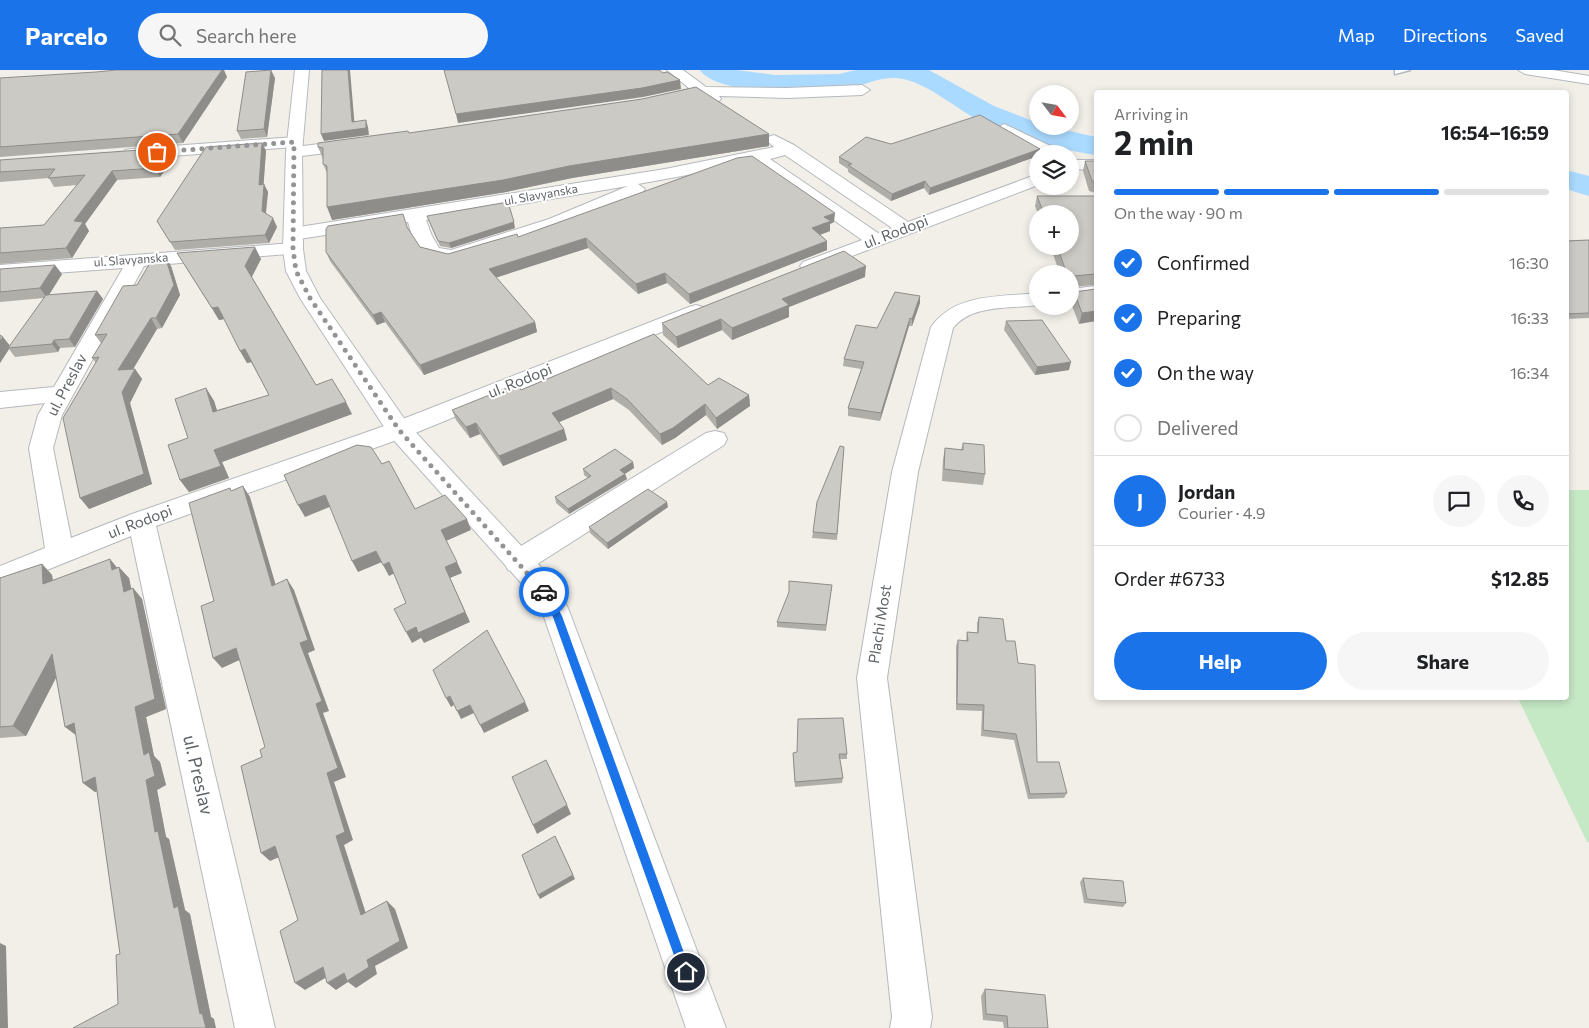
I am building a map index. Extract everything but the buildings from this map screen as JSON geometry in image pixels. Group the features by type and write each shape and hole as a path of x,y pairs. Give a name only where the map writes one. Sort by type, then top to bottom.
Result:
{"street":[{"path":"302,70 294,147 293,242 296,271 310,298 399,430 540,586 558,616 706,1028"},
{"path":"674,70 725,107"},
{"path":"1525,70 1589,80"},
{"path":"652,102 702,91 787,93 862,90"},
{"path":"1004,129 1035,145"},
{"path":"764,133 905,228"},
{"path":"118,154 372,142"},
{"name":"ul. Slavyanska","path":"0,271 138,259 293,242 416,217 667,174 788,149"},
{"path":"756,157 874,240"},
{"path":"1079,165 1094,165"},
{"path":"416,217 422,236 432,252 442,255 458,255 556,224 618,198 667,174"},
{"name":"ul. Rodopi","path":"792,273 905,228 999,194 1029,189"},
{"name":"ul. Preslav","path":"60,553 41,448 50,414 138,259"},
{"path":"1079,294 1094,292"},
{"name":"Plachi Most","path":"910,1028 912,1017 900,934 872,678 904,472 942,327 950,317 959,311 974,307 1029,300"},
{"name":"ul. Rodopi","path":"0,578 141,521 399,430 710,306"},
{"path":"0,400 61,394"},
{"path":"518,562 715,439"},
{"name":"ul. Preslav","path":"141,521 255,1028"}],"green space":[{"path":"1569,490 1589,490 1589,842 1587,842 1519,700 1569,700"}],"waterway":[{"path":"713,70 737,79 762,83 839,82 883,71 907,72 930,80 984,112 1011,124 1053,137 1094,146"},
{"path":"1569,180 1589,186"}],"way so far":[{"path":"157,152 294,142 293,249 296,271 310,298 399,430 544,592"}],"route":[{"path":"544,592 558,616 686,972"}]}
